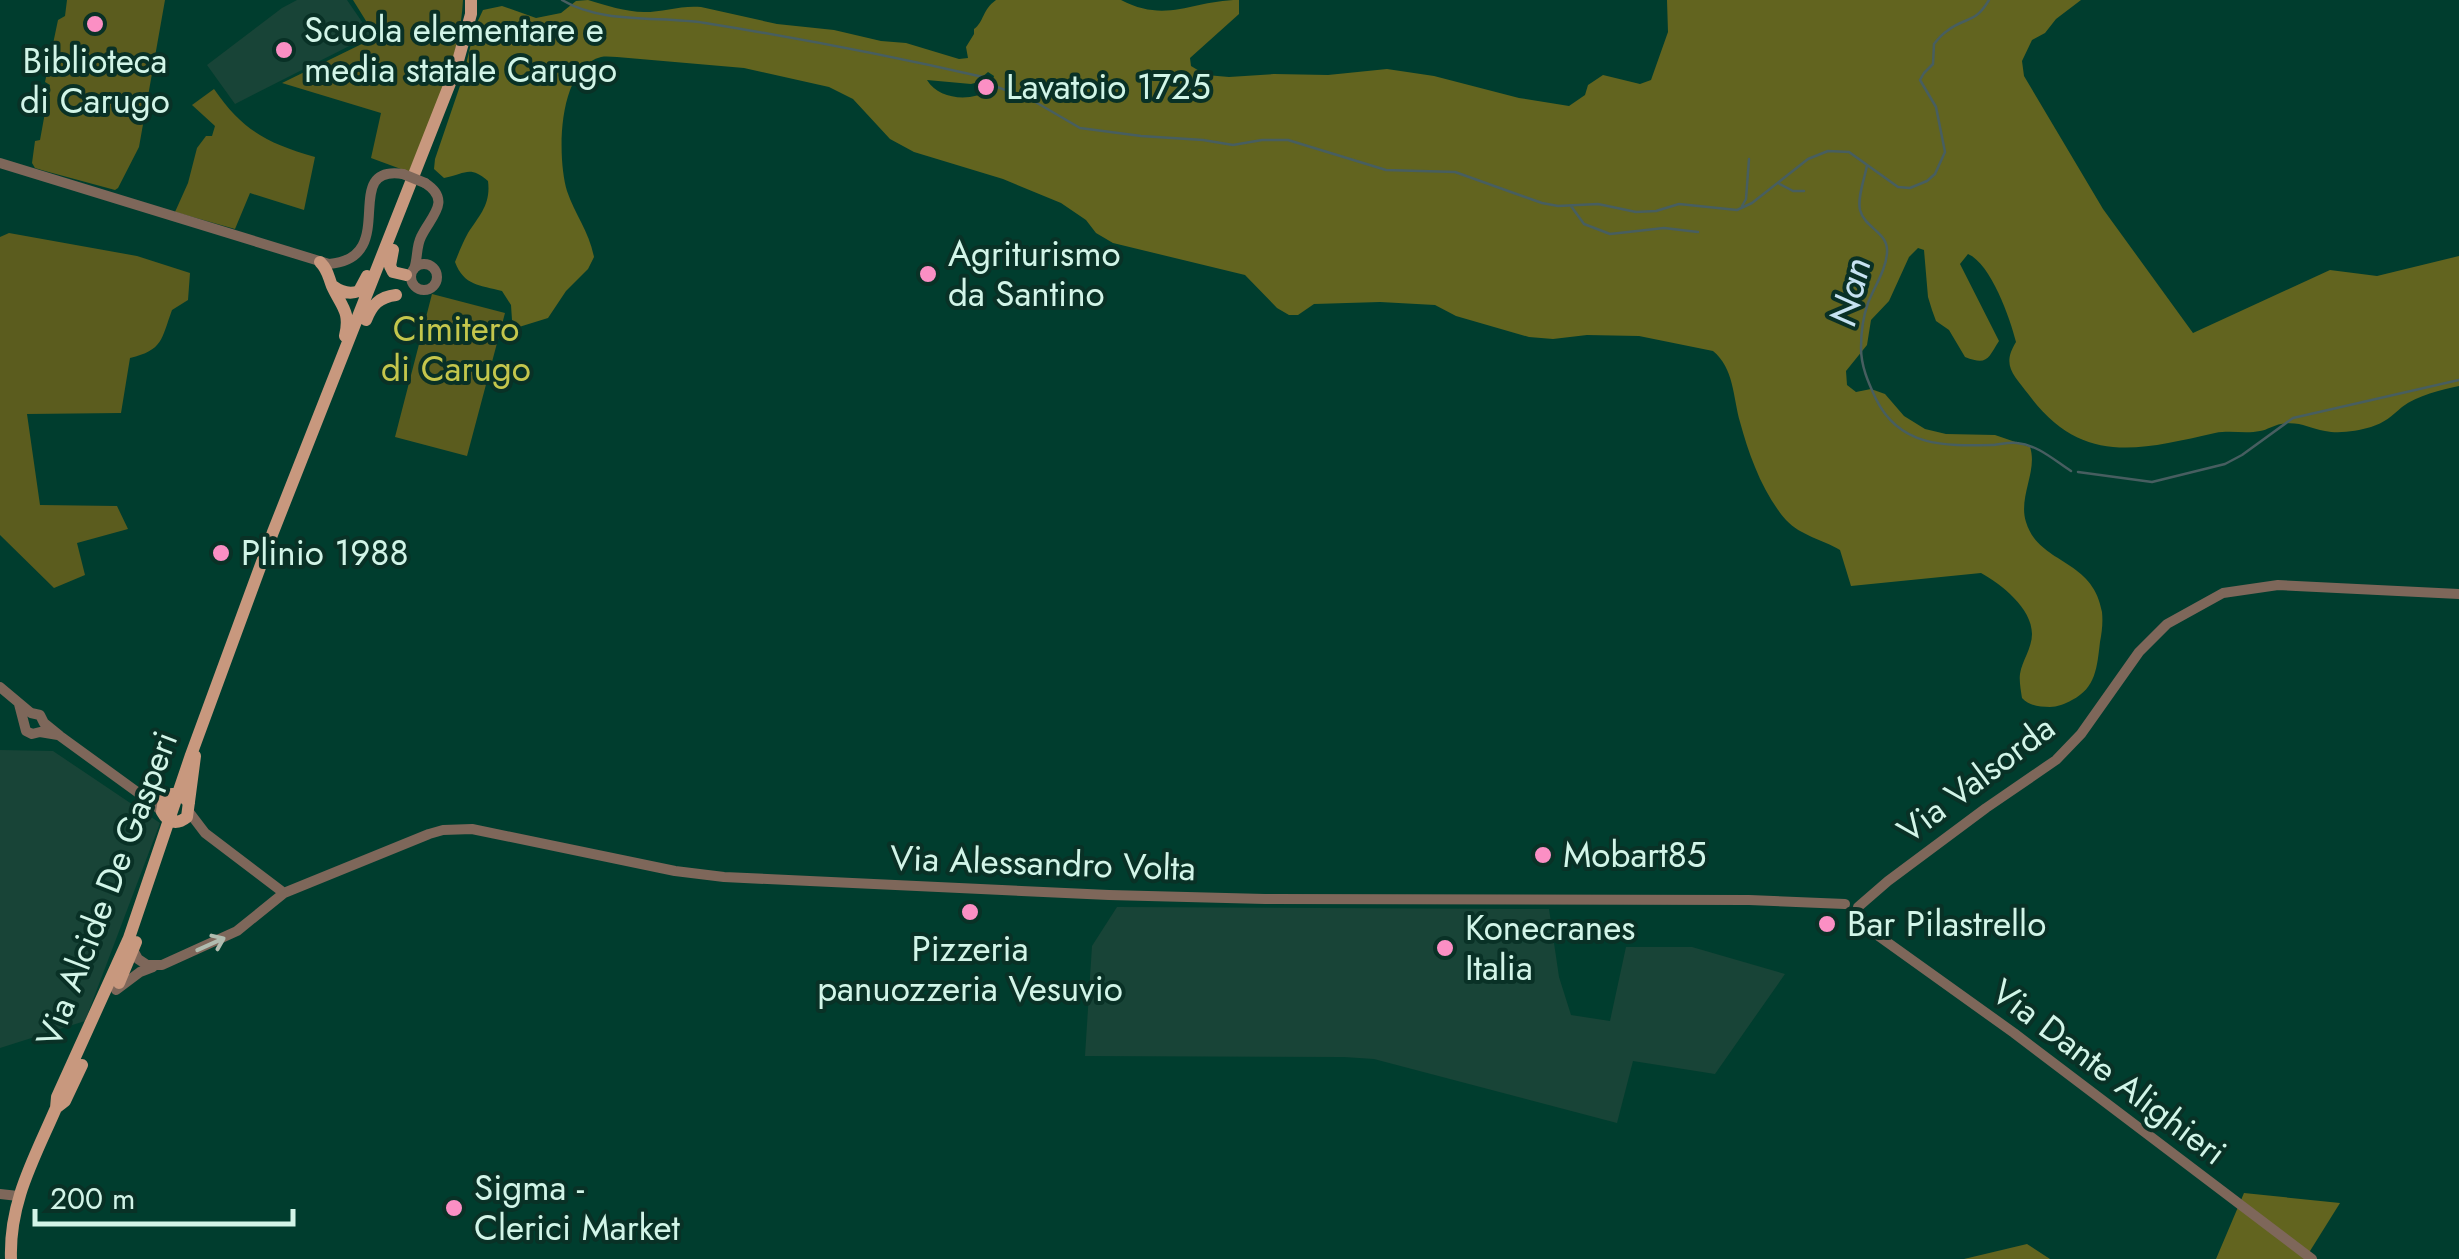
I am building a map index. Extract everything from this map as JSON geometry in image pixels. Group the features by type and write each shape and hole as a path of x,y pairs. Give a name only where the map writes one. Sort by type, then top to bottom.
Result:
{"main road":[{"path":"342,357 456,68 471,7"},
{"path":"408,190 408,210 389,263 394,272 415,268"},
{"path":"332,286 346,293 360,291 389,222 399,213"},
{"path":"320,262 344,304 347,318 342,357"},
{"path":"342,357 356,343 370,308 396,295"},
{"name":"Via Alcide De Gasperi","path":"61,1104 76,1068 78,1052 123,952 168,819 181,800 273,532 342,357"},
{"path":"145,793 171,785 185,759 193,756"},
{"path":"168,819 183,820 181,800"},
{"name":"Via Alcide De Gasperi","path":"10,1259 18,1196 133,950 168,819"},
{"path":"133,950 132,941 160,848"}],"street":[{"path":"0,163 320,262 344,262 357,254 366,240 373,186 384,174 403,174 435,191 438,205 420,238 412,282 421,290"},
{"path":"432,267 437,278 432,287 421,290 396,295 400,282 415,268 432,267"},
{"name":"Via Valsorda","path":"1852,909 2056,760 2081,734 2139,652 2167,624 2224,593 2278,586 2459,594"},
{"path":"0,687 15,698 28,716"},
{"path":"28,716 24,728 29,733 42,728 60,736 145,793 168,819"},
{"path":"28,716 40,716 42,728"},
{"path":"145,793 181,800 205,834 284,893"},
{"name":"Via Alessandro Volta","path":"116,990 140,972 237,931 284,893 429,834 456,829 724,878 1251,899 1749,900 1852,909"},
{"name":"Via Dante Alighieri","path":"1852,909 1872,931 2014,1033 2312,1259"},
{"path":"133,950 138,959 153,967"},
{"path":"0,1194 18,1196"}],"shaded area":[{"name":"Scuola elementare e media statale Carugo","path":"297,0 347,0 371,35 235,104 207,65"},
{"path":"588,0 637,12 701,7 777,24 906,43 959,59 968,58 966,47 974,29 996,0 1121,0 1137,7 1166,11 1239,0 1239,14 1190,58 1191,66 1206,75 1328,75 1387,69 1569,106 1603,75 1640,84 1651,80 1668,32 1667,0 2081,0 2032,40 2022,61 2024,76 2103,209 2193,333 2330,270 2377,276 2459,256 2459,386 2422,396 2388,419 2354,431 2330,432 2288,423 2260,431 2221,432 2137,447 2091,443 2049,418 2014,376 2010,358 2016,342 2004,306 1992,280 1968,254 1960,264 1999,341 1987,359 1965,357 1949,330 1936,321 1928,297 1924,250 1918,248 1909,257 1889,301 1871,320 1867,345 1846,371 1847,385 1856,392 1871,389 1885,394 1904,416 1925,429 1946,434 1995,435 2030,447 2032,465 2024,503 2026,522 2042,547 2088,581 2097,594 2102,616 2098,660 2091,683 2067,703 2039,706 2022,698 2020,683 2032,639 2031,624 2021,606 1997,584 1981,573 1851,586 1840,550 1805,534 1786,520 1758,474 1729,374 1713,351 1639,336 1529,337 1456,316 1435,305 1314,304 1298,315 1289,315 1245,275 1113,243 1061,203 1003,179 914,152 890,139 853,99 829,87 744,68 607,57 586,65 568,96 562,158 567,191 594,257 548,318 519,327 512,320 511,305 502,291 468,280 455,262 486,203 488,181 472,172 444,178 434,169 435,159 483,10 502,6 536,18 561,13 576,1","holes":["988,72 994,76 990,90 965,97 939,92 927,80 971,84"]},
{"path":"0,750 53,751 160,823 85,1021 0,1048"},
{"path":"1117,907 1549,909 1559,977 1571,1015 1610,1021 1626,947 1692,947 1785,974 1715,1074 1633,1061 1617,1123 1374,1059 1085,1056 1092,946"},
{"path":"2244,1193 2340,1203 2305,1259 2216,1259"},
{"path":"2027,1244 2050,1259 1964,1259"}],"green space":[{"path":"67,0 165,0 139,147 115,190 35,168 32,163 50,85 45,82 58,20 65,16"},
{"path":"353,0 463,0 451,66 409,172 371,158 381,113 282,83 376,37"},
{"path":"214,89 257,134 315,157 304,210 250,193 235,229 175,212 197,148 206,136 212,136 215,126 192,105"},
{"path":"9,233 137,256 190,273 188,300 172,310 159,342 149,351 130,358 121,413 27,414 40,505 117,506 128,529 77,543 85,575 54,588 0,535 0,237"},
{"name":"Cimitero di Carugo","path":"432,294 505,313 467,456 395,437"}],"waterway":[{"path":"562,0 594,13 740,29 983,77"},
{"path":"992,85 1032,100 1080,128 1233,145 1288,140 1386,170 1455,172 1558,206 1598,204 1636,212 1679,204 1737,210 1752,203 1808,159 1828,151 1849,152 1898,187 1910,188 1927,181 1935,174 1945,152 1936,107 1920,80 1933,64 1934,44 1939,38 1974,17 1989,0"},
{"path":"1742,206 1749,159"},
{"name":"Nan","path":"1867,165 1860,210 1881,235 1887,253 1865,314 1861,355 1870,386 1886,415 1898,427 1926,441 2025,444 2071,471"},
{"path":"1778,183 1793,191 1804,191"},
{"path":"1571,206 1584,224 1610,234 1664,228 1698,232"},
{"name":"Nan","path":"2078,472 2152,482 2225,464 2293,418 2459,380"}],"place":[{"name":"Biblioteca di Carugo","path":"95,24"},
{"name":"Scuola elementare e media statale Carugo","path":"284,50"},
{"name":"Lavatoio 1725","path":"986,87"},
{"name":"Agriturismo da Santino","path":"928,274"},
{"name":"Plinio 1988","path":"221,553"},
{"name":"Mobart85","path":"1543,855"},
{"name":"Pizzeria panuozzeria Vesuvio","path":"970,912"},
{"name":"Bar Pilastrello","path":"1827,924"},
{"name":"Konecranes Italia","path":"1445,948"},
{"name":"Sigma - Clerici Market","path":"454,1208"}]}
